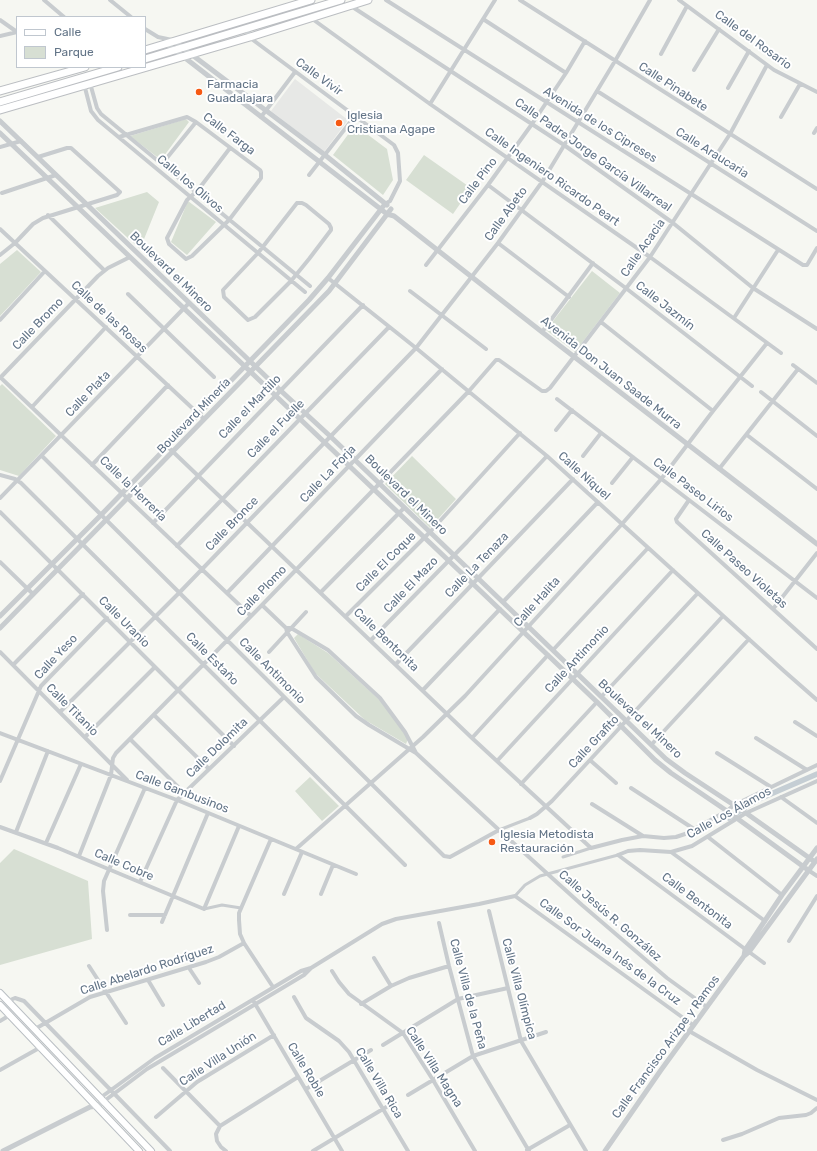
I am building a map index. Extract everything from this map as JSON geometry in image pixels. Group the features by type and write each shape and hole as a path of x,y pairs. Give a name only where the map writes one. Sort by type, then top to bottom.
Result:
{"main road":[{"path":"146,50 166,41 175,42 311,0"},
{"path":"146,59 341,0"},
{"path":"146,67 250,37 368,0"},
{"path":"0,91 81,68"},
{"path":"0,102 115,68"},
{"path":"0,110 143,68"},
{"path":"0,993 151,1151"},
{"path":"0,1005 139,1151"}],"street":[{"path":"44,0 63,16"},
{"path":"110,0 130,16"},
{"name":"Avenida de los Cipreses","path":"386,0 805,266 817,248"},
{"path":"430,104 495,0"},
{"name":"Calle Pinabete","path":"520,0 615,62 817,189"},
{"name":"Calle Abeto","path":"416,348 498,243 542,182 577,122 615,62 650,0"},
{"name":"Calle del Rosario","path":"679,0 767,65 817,92"},
{"name":"Calle Padre Jorge García Villarreal","path":"350,6 564,145 672,223 753,288 817,329"},
{"path":"661,54 687,6"},
{"name":"Calle Ingeniero Ricardo Peart","path":"311,18 430,104 650,257 782,353"},
{"path":"483,19 566,73"},
{"path":"0,20 16,31"},
{"path":"146,29 166,41"},
{"name":"Calle Vivir","path":"246,29 250,37 391,142 396,149 400,181 390,201"},
{"path":"694,70 719,29"},
{"path":"0,36 16,32"},
{"name":"Avenida Don Juan Saade Murra","path":"166,41 174,50 380,209 387,214 394,216 817,544"},
{"name":"Calle Pino","path":"426,265 488,185 547,103 584,41"},
{"name":"Avenida Don Juan Saade Murra","path":"175,42 193,54 325,155 391,209 394,216"},
{"path":"728,88 749,51"},
{"name":"Calle Acacia","path":"497,359 542,392 546,391 627,289 650,257 692,195 730,134 767,65"},
{"path":"261,117 295,72"},
{"name":"Calle los Olivos","path":"85,77 93,114 98,120 305,292"},
{"path":"781,118 800,84"},
{"name":"Calle los Olivos","path":"87,85 98,111 228,220 310,286"},
{"name":"Calle Araucaria","path":"597,91 817,231"},
{"path":"309,175 355,116"},
{"name":"Calle Farga","path":"119,137 184,117 189,117 260,170 262,175 224,225 188,259 184,258 169,244 167,240 190,196"},
{"name":"Boulevard el Minero","path":"0,121 552,650 676,766 810,859 816,861"},
{"path":"162,164 196,122"},
{"path":"814,133 817,128"},
{"name":"Boulevard el Minero","path":"0,133 251,373 301,418 424,538 573,678 662,766 735,816 808,870"},
{"path":"0,147 21,141"},
{"path":"0,256 33,224 48,215 119,194 119,190 71,148 38,157"},
{"path":"190,196 195,192 230,148"},
{"path":"2,193 56,175"},
{"name":"Calle Jazmín","path":"488,185 593,263 752,386"},
{"path":"385,204 390,201 391,209"},
{"path":"297,203 306,205 329,224 331,228 331,230 291,281 255,317 250,320 246,319 224,297 223,290 258,253 297,203"},
{"name":"Boulevard Minería","path":"1,613 101,515 309,300 328,278 385,204"},
{"name":"Boulevard Minería","path":"0,628 128,499 204,419 251,373 335,283 391,209"},
{"path":"48,215 104,270"},
{"name":"Calle de las Rosas","path":"0,230 204,419"},
{"path":"498,243 569,296"},
{"path":"734,318 778,250"},
{"name":"Calle Bromo","path":"0,378 104,270 130,258"},
{"path":"542,332 593,263"},
{"path":"0,320 45,271"},
{"name":"Calle Níquel","path":"328,278 469,391 547,456 817,700"},
{"path":"410,291 486,349"},
{"path":"128,294 214,377"},
{"name":"Calle Plata","path":"0,498 189,303"},
{"name":"Calle el Martillo","path":"153,523 363,305"},
{"path":"601,322 712,411"},
{"path":"32,407 106,327"},
{"name":"Calle el Fuelle","path":"178,546 389,327"},
{"name":"Calle Halita","path":"296,849 448,714 622,524 662,478 712,411 767,343"},
{"name":"Calle Bronce","path":"60,712 179,593 416,348"},
{"name":"Calle Plomo","path":"78,856 111,775 114,756 469,391 497,359"},
{"path":"793,365 817,383"},
{"path":"719,469 798,369"},
{"name":"Calle La Forja","path":"227,593 442,370"},
{"name":"Calle la Herrería","path":"0,378 62,435 251,616"},
{"path":"92,465 168,385"},
{"path":"761,392 817,436"},
{"name":"Calle Paseo Lirios","path":"557,399 817,598"},
{"path":"556,430 572,410"},
{"name":"Calle El Coque","path":"346,616 430,532 520,433"},
{"path":"583,456 601,433"},
{"path":"747,435 817,489"},
{"name":"Calle Bentonita","path":"167,446 472,738 591,848"},
{"name":"Calle Antimonio","path":"42,456 284,698 446,857 450,857 499,830"},
{"name":"Calle El Mazo","path":"371,640 454,555 547,456"},
{"path":"612,483 633,457"},
{"name":"Calle Estaño","path":"0,475 17,480 405,865"},
{"name":"Calle La Tenaza","path":"396,664 572,479"},
{"name":"Calle Paseo Violetas","path":"689,500 676,519 677,522 817,650"},
{"path":"503,602 598,502"},
{"path":"321,592 404,508"},
{"name":"Calle Uranio","path":"0,512 234,746"},
{"path":"552,650 648,548"},
{"path":"773,609 817,553"},
{"path":"0,562 33,594"},
{"name":"Calle Antimonio","path":"497,761 673,570"},
{"path":"602,696 698,592"},
{"path":"13,665 82,594"},
{"name":"Calle Jesús R. González","path":"262,605 286,630 316,677 351,711 362,720 416,752 547,874 632,949 667,978 707,1007"},
{"path":"423,690 500,609"},
{"path":"269,652 286,630 291,628 306,612"},
{"path":"1,613 8,619"},
{"name":"Calle Grafito","path":"499,830 530,818 546,807 723,616"},
{"name":"Calle Yeso","path":"0,781 19,739 38,690 44,681 106,618"},
{"name":"Calle Jesús R. González","path":"291,628 333,655 380,698 389,710 411,748"},
{"path":"652,744 749,639"},
{"name":"Calle Titanio","path":"0,652 129,782"},
{"path":"472,738 548,655"},
{"path":"85,737 155,667"},
{"name":"Calle Dolomita","path":"140,882 177,800 284,698"},
{"path":"522,784 597,702"},
{"path":"154,715 209,769"},
{"path":"795,722 817,736"},
{"name":"Calle Gambusinos","path":"0,733 177,800 356,874"},
{"path":"756,738 806,770"},
{"path":"130,739 184,793"},
{"path":"16,832 48,751"},
{"path":"717,753 771,787"},
{"path":"591,760 616,783"},
{"path":"46,843 80,764"},
{"name":"Calle Los Álamos","path":"563,857 591,848 643,836 676,837 685,834 727,811 734,805 817,765"},
{"name":"Calle Los Álamos","path":"514,896 525,885 540,876 628,851 640,850 671,852 692,846 708,837 742,811 817,781"},
{"path":"107,930 103,885 145,788"},
{"path":"631,788 694,829"},
{"path":"780,797 817,823"},
{"path":"592,804 643,836"},
{"path":"162,922 208,813"},
{"path":"204,909 239,826"},
{"name":"Calle Cobre","path":"0,827 46,843 204,909"},
{"path":"708,837 782,895"},
{"path":"271,839 239,913 240,934 244,943 273,988"},
{"name":"Calle Francisco Arizpe y Ramos","path":"605,1151 633,1109 744,956 764,921 817,848"},
{"path":"284,894 302,852"},
{"path":"671,852 764,921"},
{"name":"Calle Bentonita","path":"618,855 764,963"},
{"name":"Calle Francisco Arizpe y Ramos","path":"747,951 816,861"},
{"path":"321,894 333,865"},
{"path":"808,870 817,876"},
{"name":"Calle Libertad","path":"102,1100 111,1090 136,1074 304,975 311,968 374,928 389,921 514,896"},
{"name":"Calle Sor Juana Inés de la Cruz","path":"514,896 693,1025"},
{"path":"789,940 817,896"},
{"path":"204,909 222,905 241,908"},
{"name":"Calle Villa Olímpica","path":"489,911 521,1041 586,1151"},
{"path":"130,915 165,915"},
{"name":"Calle Villa de la Peña","path":"439,923 449,966 474,1056 528,1151"},
{"name":"Calle Abelardo Rodríguez","path":"35,1029 82,1001 106,992 213,960 244,943"},
{"path":"374,958 390,986"},
{"path":"89,966 126,1024"},
{"path":"361,1004 390,986 409,978 449,966"},
{"path":"189,968 199,983"},
{"name":"Calle Libertad","path":"3,1151 114,1094 155,1058 301,971 311,968"},
{"name":"Calle Villa Magna","path":"332,971 342,988 361,1004 403,1033 475,1151"},
{"path":"148,980 163,1005"},
{"path":"383,1045 458,999 508,988"},
{"path":"8,1001 15,998 21,999 46,1022 170,1151"},
{"name":"Calle Villa Rica","path":"294,998 306,1018 345,1046 408,1151"},
{"name":"Calle Roble","path":"252,1000 342,1151"},
{"path":"0,1021 10,1015"},
{"path":"689,1031 756,1070 817,1100"},
{"path":"408,1095 474,1056 546,1032"},
{"name":"Calle Villa Unión","path":"156,1117 186,1091 210,1073 274,1035"},
{"path":"0,1070 41,1047"},
{"path":"306,1089 371,1050"},
{"path":"163,1068 220,1126"},
{"path":"226,1151 221,1147 216,1138 220,1126 298,1077"},
{"path":"314,1151 394,1103"},
{"path":"723,1140 742,1134 779,1118 806,1115 817,1108"},
{"path":"528,1151 570,1125"}],"shaded area":[{"path":"295,79 348,120 324,152 271,111"}],"green space":[{"path":"186,119 189,122 161,160 130,136"},
{"path":"355,125 387,149 393,180 383,195 333,155"},
{"path":"424,155 471,188 453,214 406,180"},
{"path":"147,192 159,202 140,249 95,208"},
{"path":"188,201 216,222 187,255 171,242"},
{"path":"17,250 41,272 0,316 0,264"},
{"path":"592,271 620,293 575,352 546,330"},
{"path":"2,384 56,436 19,476 0,470 0,386"},
{"path":"412,456 456,499 430,528 385,484"},
{"path":"298,634 328,653 384,704 408,739 406,744 365,720 315,673 294,638"},
{"path":"310,777 339,806 322,821 295,791"},
{"path":"14,849 88,881 92,939 0,965 0,863"}],"waterway":[{"path":"729,818 757,800 817,774"}],"place":[{"name":"Farmacia Guadalajara","path":"199,92"},
{"name":"Iglesia Cristiana Agape","path":"339,123"},
{"name":"Iglesia Metodista Restauración","path":"492,842"}]}
